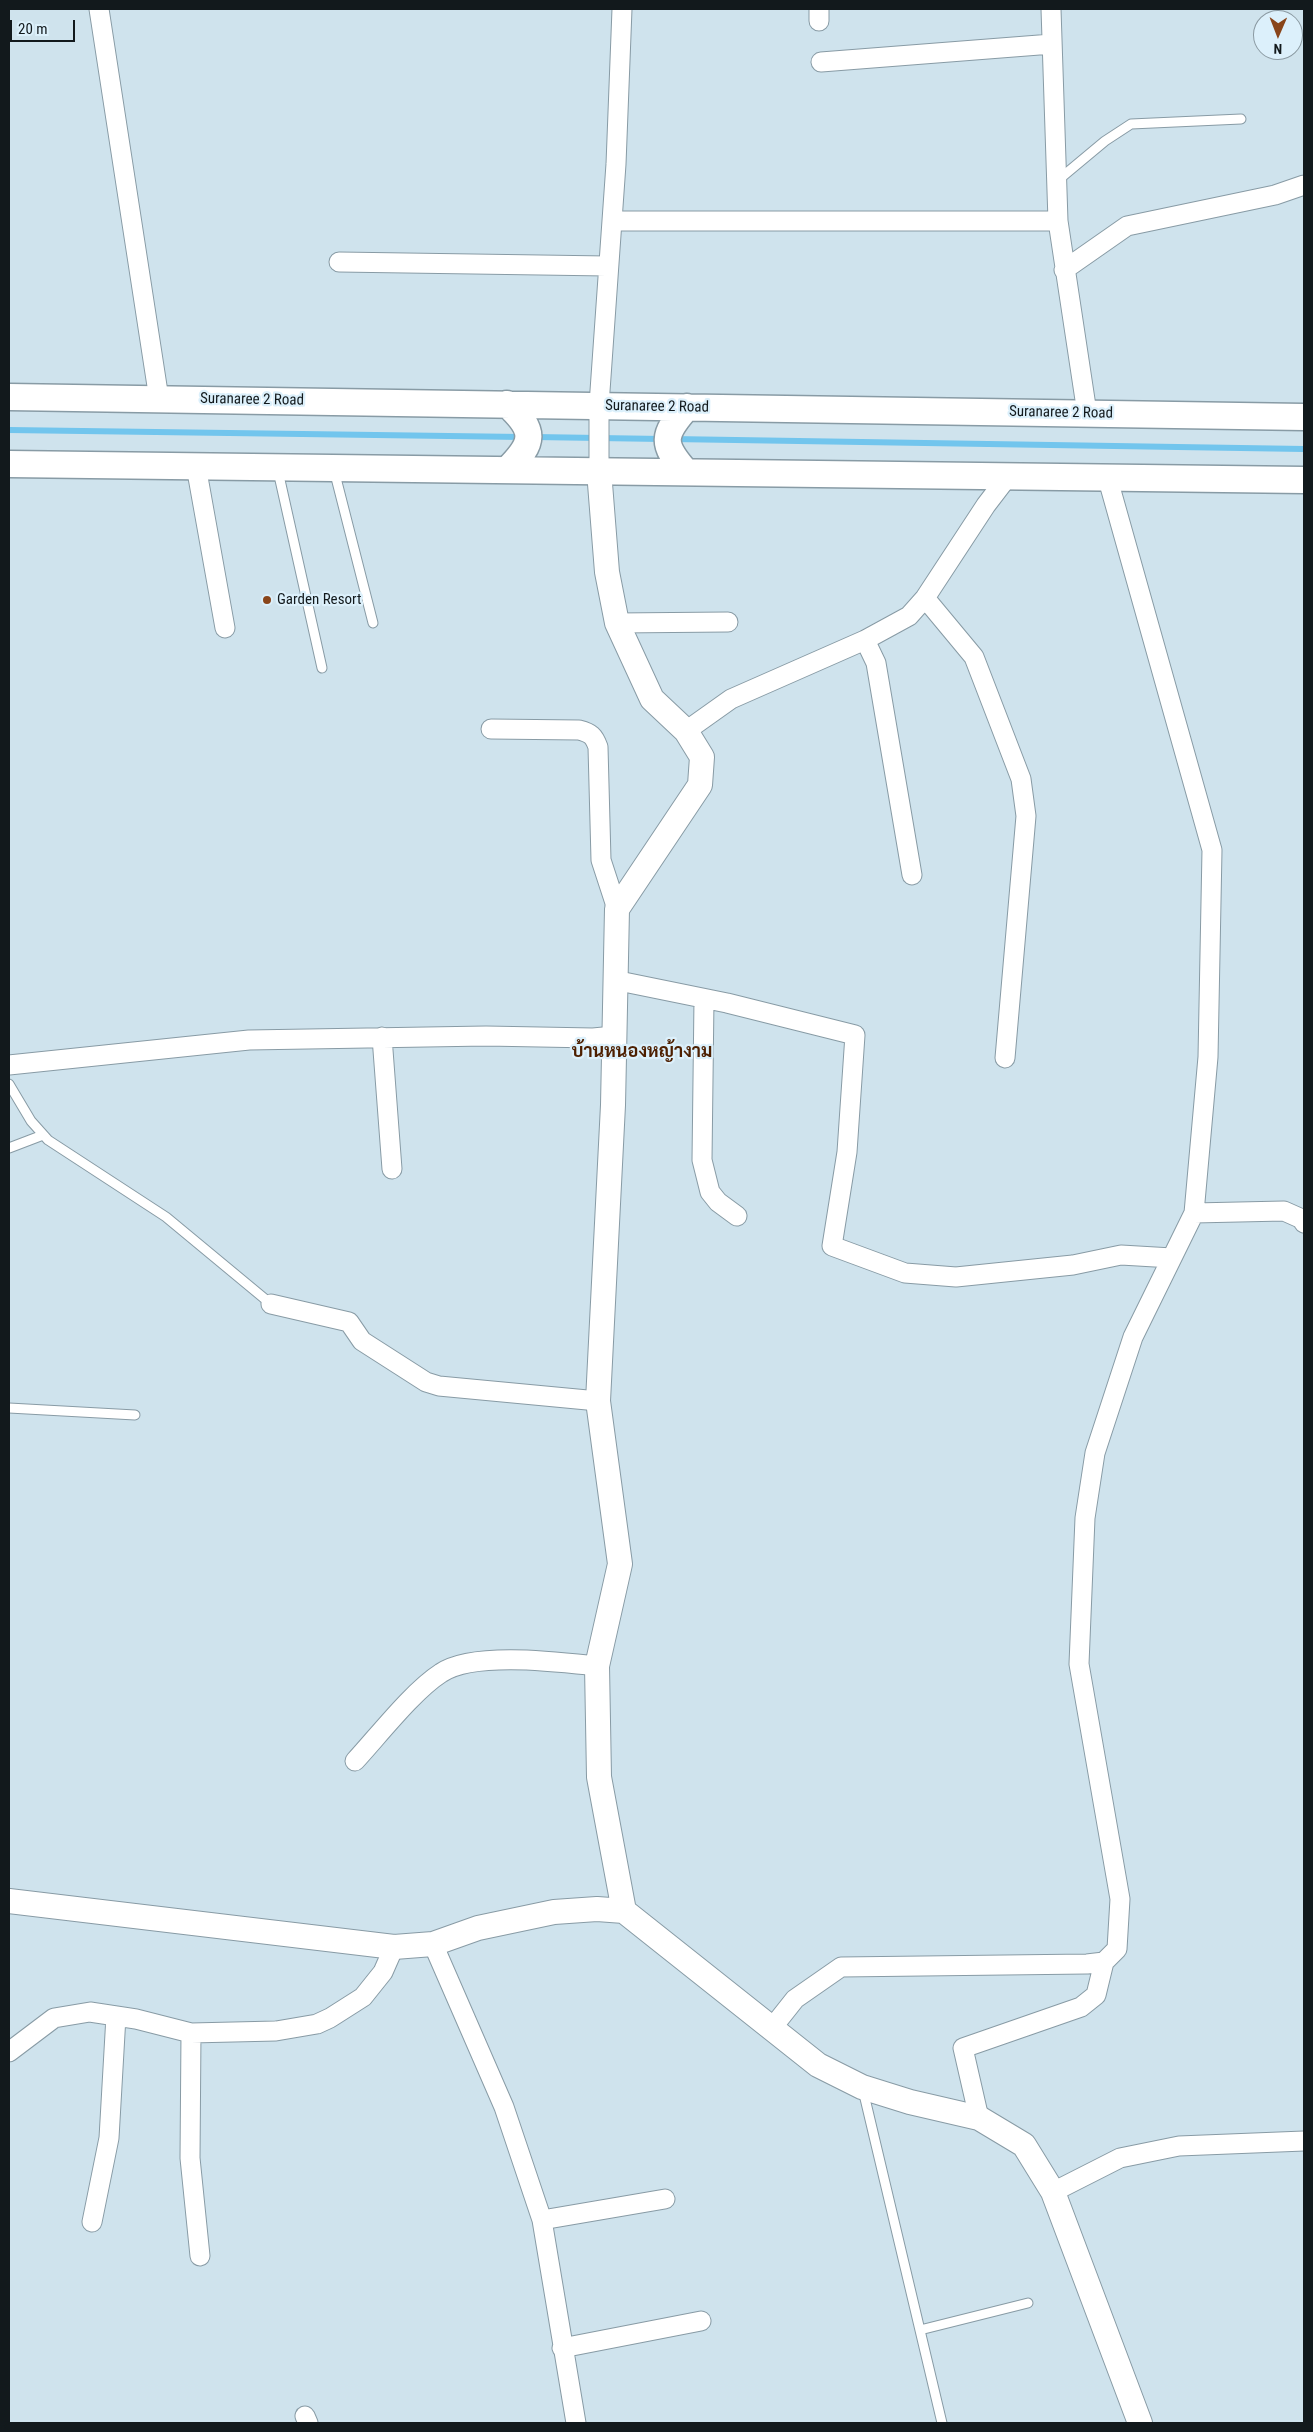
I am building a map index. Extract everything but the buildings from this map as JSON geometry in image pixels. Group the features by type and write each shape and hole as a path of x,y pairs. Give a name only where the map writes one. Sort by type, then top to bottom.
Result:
{"main road":[{"name":"Suranaree 2 Road","path":"9,396 159,398 599,414 1087,413 1304,417"},
{"path":"515,411 529,432 528,445 515,462"},
{"path":"680,464 668,448 667,438 670,428 681,414"},
{"path":"9,464 277,467 515,462 680,464 1009,475 1304,480"}],"street":[{"path":"98,9 159,398"},
{"path":"616,909 700,785 702,757 686,731 652,699 617,623 607,572 599,463 599,414 607,266 612,221 622,9"},
{"path":"1051,9 1058,221 1087,413"},
{"path":"821,62 1052,44"},
{"path":"1064,270 1127,226 1275,195 1304,185"},
{"path":"612,221 1058,221"},
{"path":"339,262 607,266"},
{"path":"196,466 225,628"},
{"path":"686,731 731,699 865,640 908,616 925,598 986,505 1009,475"},
{"path":"979,2118 963,2048 1081,2007 1096,1995 1104,1962 1117,1950 1120,1899 1079,1664 1085,1518 1095,1453 1133,1337 1194,1212 1208,1057 1212,850 1107,476"},
{"path":"925,598 974,657 1021,779 1026,816 1005,1058"},
{"path":"617,623 728,622"},
{"path":"865,640 876,662 912,875"},
{"path":"491,729 579,730 590,733 598,747 600,860 616,909 613,1105 598,1401 620,1564 597,1666 599,1777 624,1911"},
{"path":"614,980 855,1034 847,1152 832,1246 905,1273 956,1277 1073,1265 1121,1255 1172,1258"},
{"path":"704,999 701,1137 704,1178 710,1192 718,1202 737,1216"},
{"path":"9,1065 249,1040 382,1037 592,1038 614,1036"},
{"path":"382,1037 392,1169"},
{"path":"1194,1212 1284,1210 1302,1219 1304,1223"},
{"path":"271,1304 349,1322 362,1340 426,1382 439,1386 598,1401"},
{"path":"356,1761 426,1687 441,1673 454,1666 480,1662 532,1661 597,1666"},
{"path":"9,1901 138,1914 394,1946 433,1944 478,1928 554,1912 597,1909 624,1911 818,2065 862,2087 910,2102 979,2118 1024,2145 1053,2192 1140,2423"},
{"path":"433,1944 504,2107 542,2220 576,2423"},
{"path":"9,2052 54,2018 90,2012 191,2032 276,2031 298,2028 330,2018 368,1992 383,1972 394,1946"},
{"path":"772,2028 795,1999 841,1967 1104,1962"},
{"path":"92,2222 109,2138 116,2016"},
{"path":"191,2032 190,2158 200,2256"},
{"path":"1053,2192 1120,2158 1179,2146 1304,2141"},
{"path":"542,2220 665,2199"},
{"path":"562,2348 701,2321"}],"lane":[{"path":"1057,181 1105,141 1131,124 1241,119"},
{"path":"277,467 322,668"},
{"path":"333,467 372,623"},
{"path":"9,1084 31,1121 48,1140 166,1217 271,1304"},
{"path":"9,1148 43,1135"},
{"path":"9,1408 135,1414"},
{"path":"862,2087 942,2423"},
{"path":"920,2330 1028,2303"}],"waterway":[{"path":"9,430 522,437"},
{"path":"535,437 662,439"},
{"path":"672,439 1304,449"}],"place":[{"name":"Garden Resort","path":"267,600"}],"district":[{"name":"บ้านหนองหญ้างาม","path":"642,1052"}]}
